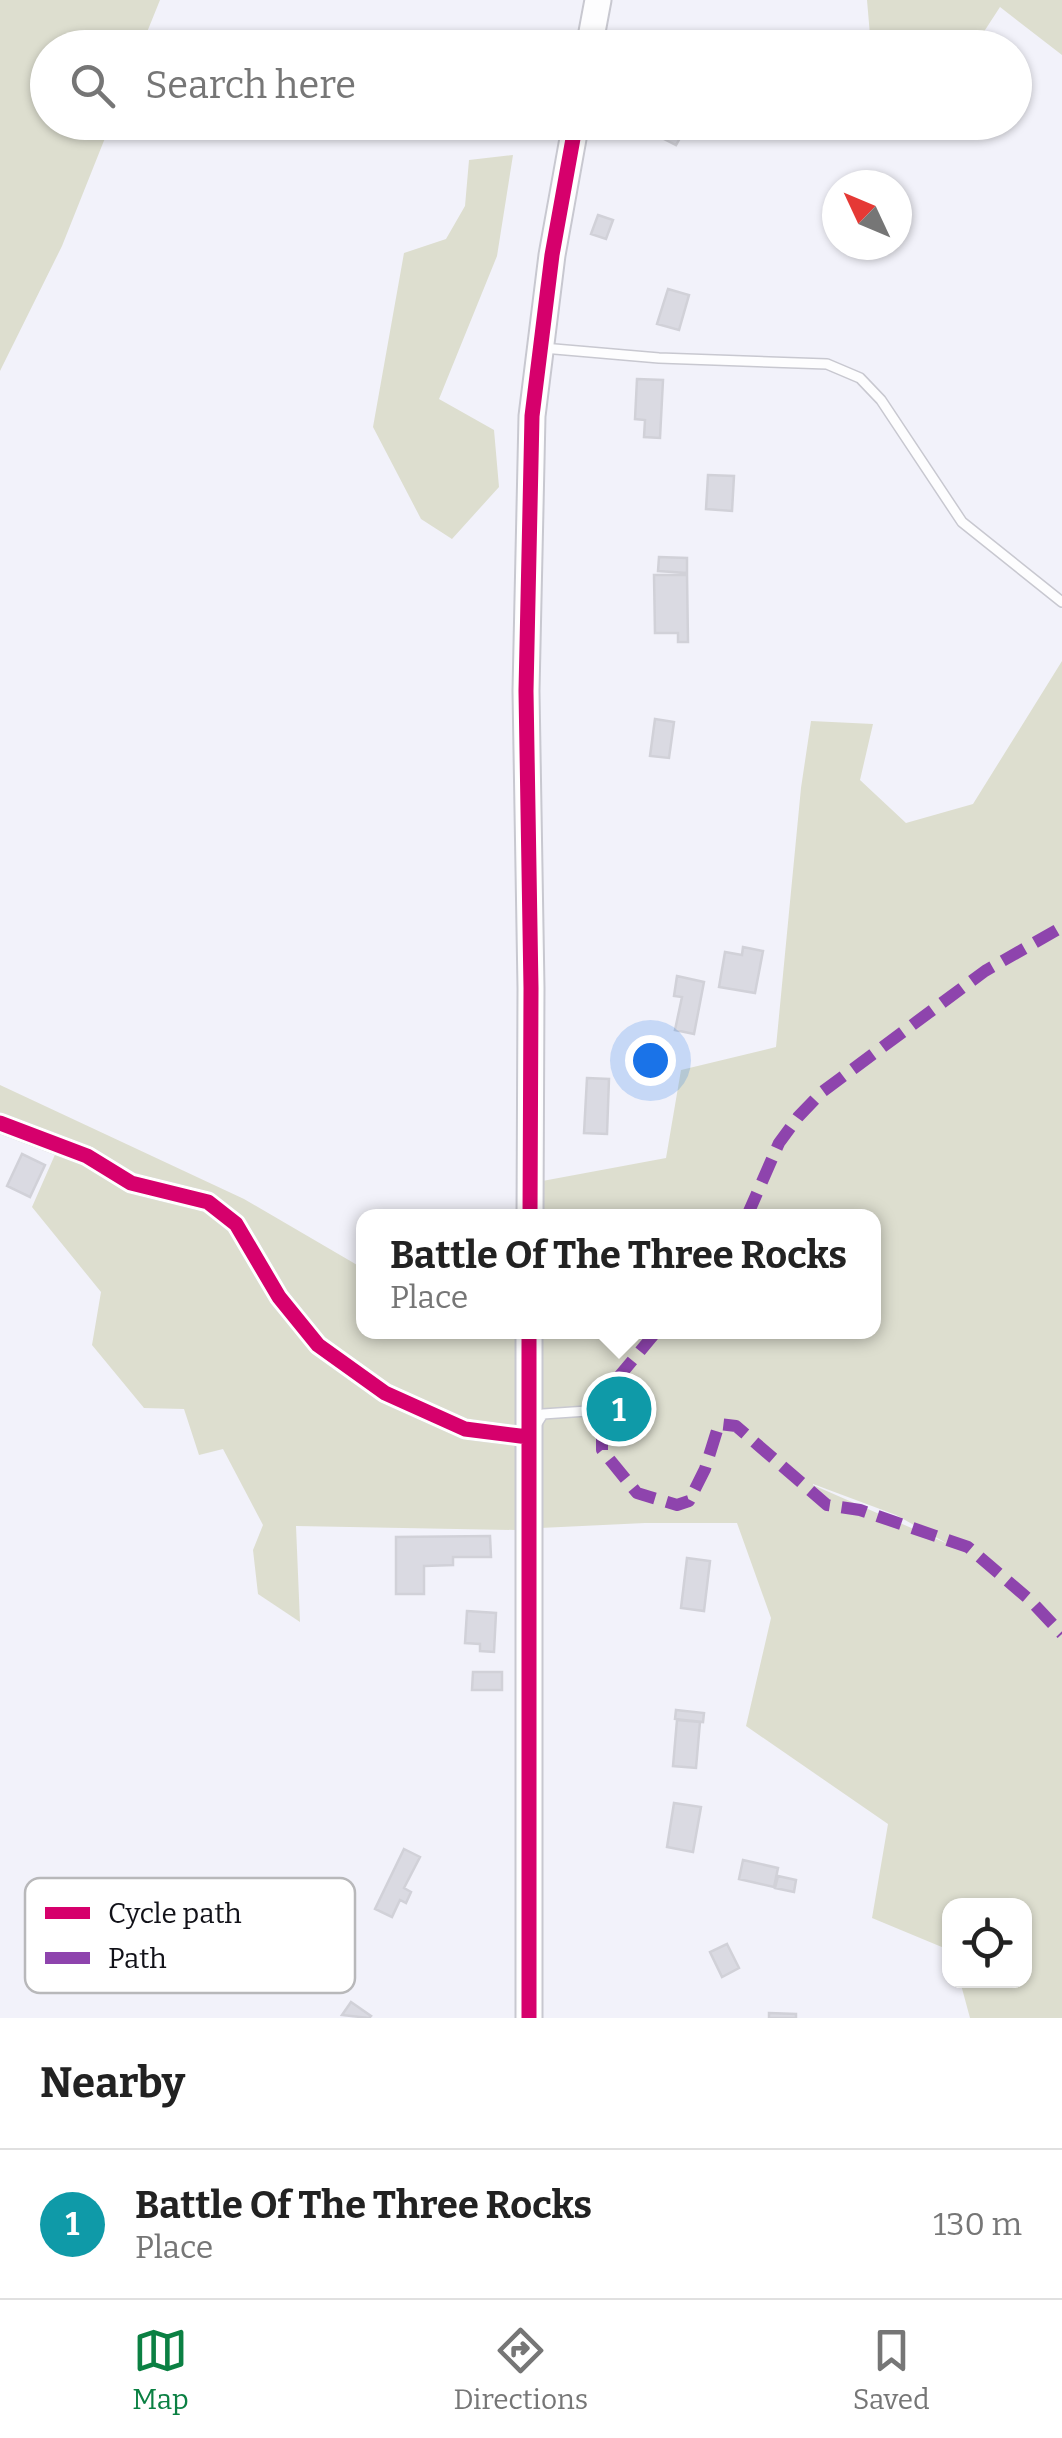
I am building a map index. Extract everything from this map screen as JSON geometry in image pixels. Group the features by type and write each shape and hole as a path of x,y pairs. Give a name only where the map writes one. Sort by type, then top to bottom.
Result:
{"street":[{"path":"593,30 598,0"},
{"path":"530,1209 526,690 532,416 552,255 573,140"},
{"path":"0,1122 87,1156 131,1183 208,1202 236,1224 279,1297 318,1345 386,1394 465,1429 528,1437"},
{"path":"529,1339 530,2018"}],"lane":[{"path":"540,348 659,358 827,364 860,378 881,400 962,522 1062,602"},
{"path":"528,1437 544,1414 602,1410"}],"shaded area":[{"path":"0,0 160,0 148,30 30,30 30,140 104,140 62,246 0,371"},
{"path":"867,0 1062,0 1062,55 1000,7 985,30 870,30"},
{"path":"513,155 497,256 439,399 494,430 499,487 452,539 421,519 373,427 404,253 446,239 465,206 469,160"},
{"path":"1062,661 1062,2018 970,2018 962,1988 1032,1988 1032,1898 942,1898 942,1947 872,1918 888,1824 746,1726 771,1618 737,1523 540,1528 538,1339 881,1339 881,1209 537,1209 537,1182 666,1158 681,1070 776,1047 811,721 873,724 860,780 906,823 973,804","holes":["813,1485 896,1515 948,1544"]},
{"path":"0,1085 244,1199 356,1264 356,1339 519,1339 516,1530 296,1526 300,1622 258,1594 253,1550 263,1525 223,1449 199,1455 184,1409 144,1408 92,1345 101,1292 32,1207 57,1150 0,1130"}],"building":[{"path":"598,215 613,220 606,239 591,234"},
{"path":"668,289 689,295 679,330 657,324"},
{"path":"637,379 663,380 660,438 644,437 645,420 635,419"},
{"path":"708,475 734,476 732,511 706,509"},
{"path":"659,557 687,558 687,573 658,571"},
{"path":"654,575 687,575 688,642 678,642 678,633 655,633"},
{"path":"655,719 674,722 669,758 650,756"},
{"path":"743,947 763,951 755,993 719,987 725,952 742,955"},
{"path":"677,976 704,982 694,1034 675,1030 682,997 674,996"},
{"path":"587,1078 609,1079 607,1134 584,1133"},
{"path":"22,1154 45,1165 30,1197 7,1186"},
{"path":"490,1536 491,1557 453,1557 453,1565 424,1566 424,1594 396,1594 396,1537"},
{"path":"687,1558 710,1561 704,1611 681,1608"},
{"path":"467,1611 496,1613 494,1652 480,1651 480,1644 465,1643"},
{"path":"473,1672 502,1672 502,1690 472,1690"},
{"path":"676,1710 704,1713 703,1722 675,1719"},
{"path":"677,1720 700,1722 696,1768 673,1766"},
{"path":"674,1803 701,1807 693,1852 667,1847"},
{"path":"404,1849 420,1857 404,1888 411,1892 406,1903 400,1900 392,1917 375,1909"},
{"path":"743,1860 778,1868 774,1887 739,1879"},
{"path":"778,1876 796,1880 794,1892 775,1888"},
{"path":"727,1944 739,1968 722,1977 710,1952"},
{"path":"351,2002 371,2016 342,2015"},
{"path":"769,2013 796,2014 796,2018 769,2018"}],"marked path":[{"path":"750,1209 779,1143 822,1092 985,971 1062,927"},
{"path":"650,1339 612,1385 602,1410 602,1450 637,1493 677,1505 689,1501 705,1469 719,1424 736,1426 827,1505 860,1510 968,1547 1031,1601 1062,1634"}],"cycle path":[{"path":"530,1209 526,691 532,416 552,255 573,140"},
{"path":"0,1123 87,1156 131,1183 208,1202 236,1224 279,1297 318,1345 385,1393 465,1429 528,1437"},
{"path":"529,1339 529,2018"}],"place":[{"name":"Battle Of The Three Rocks","path":"619,1409"}]}
